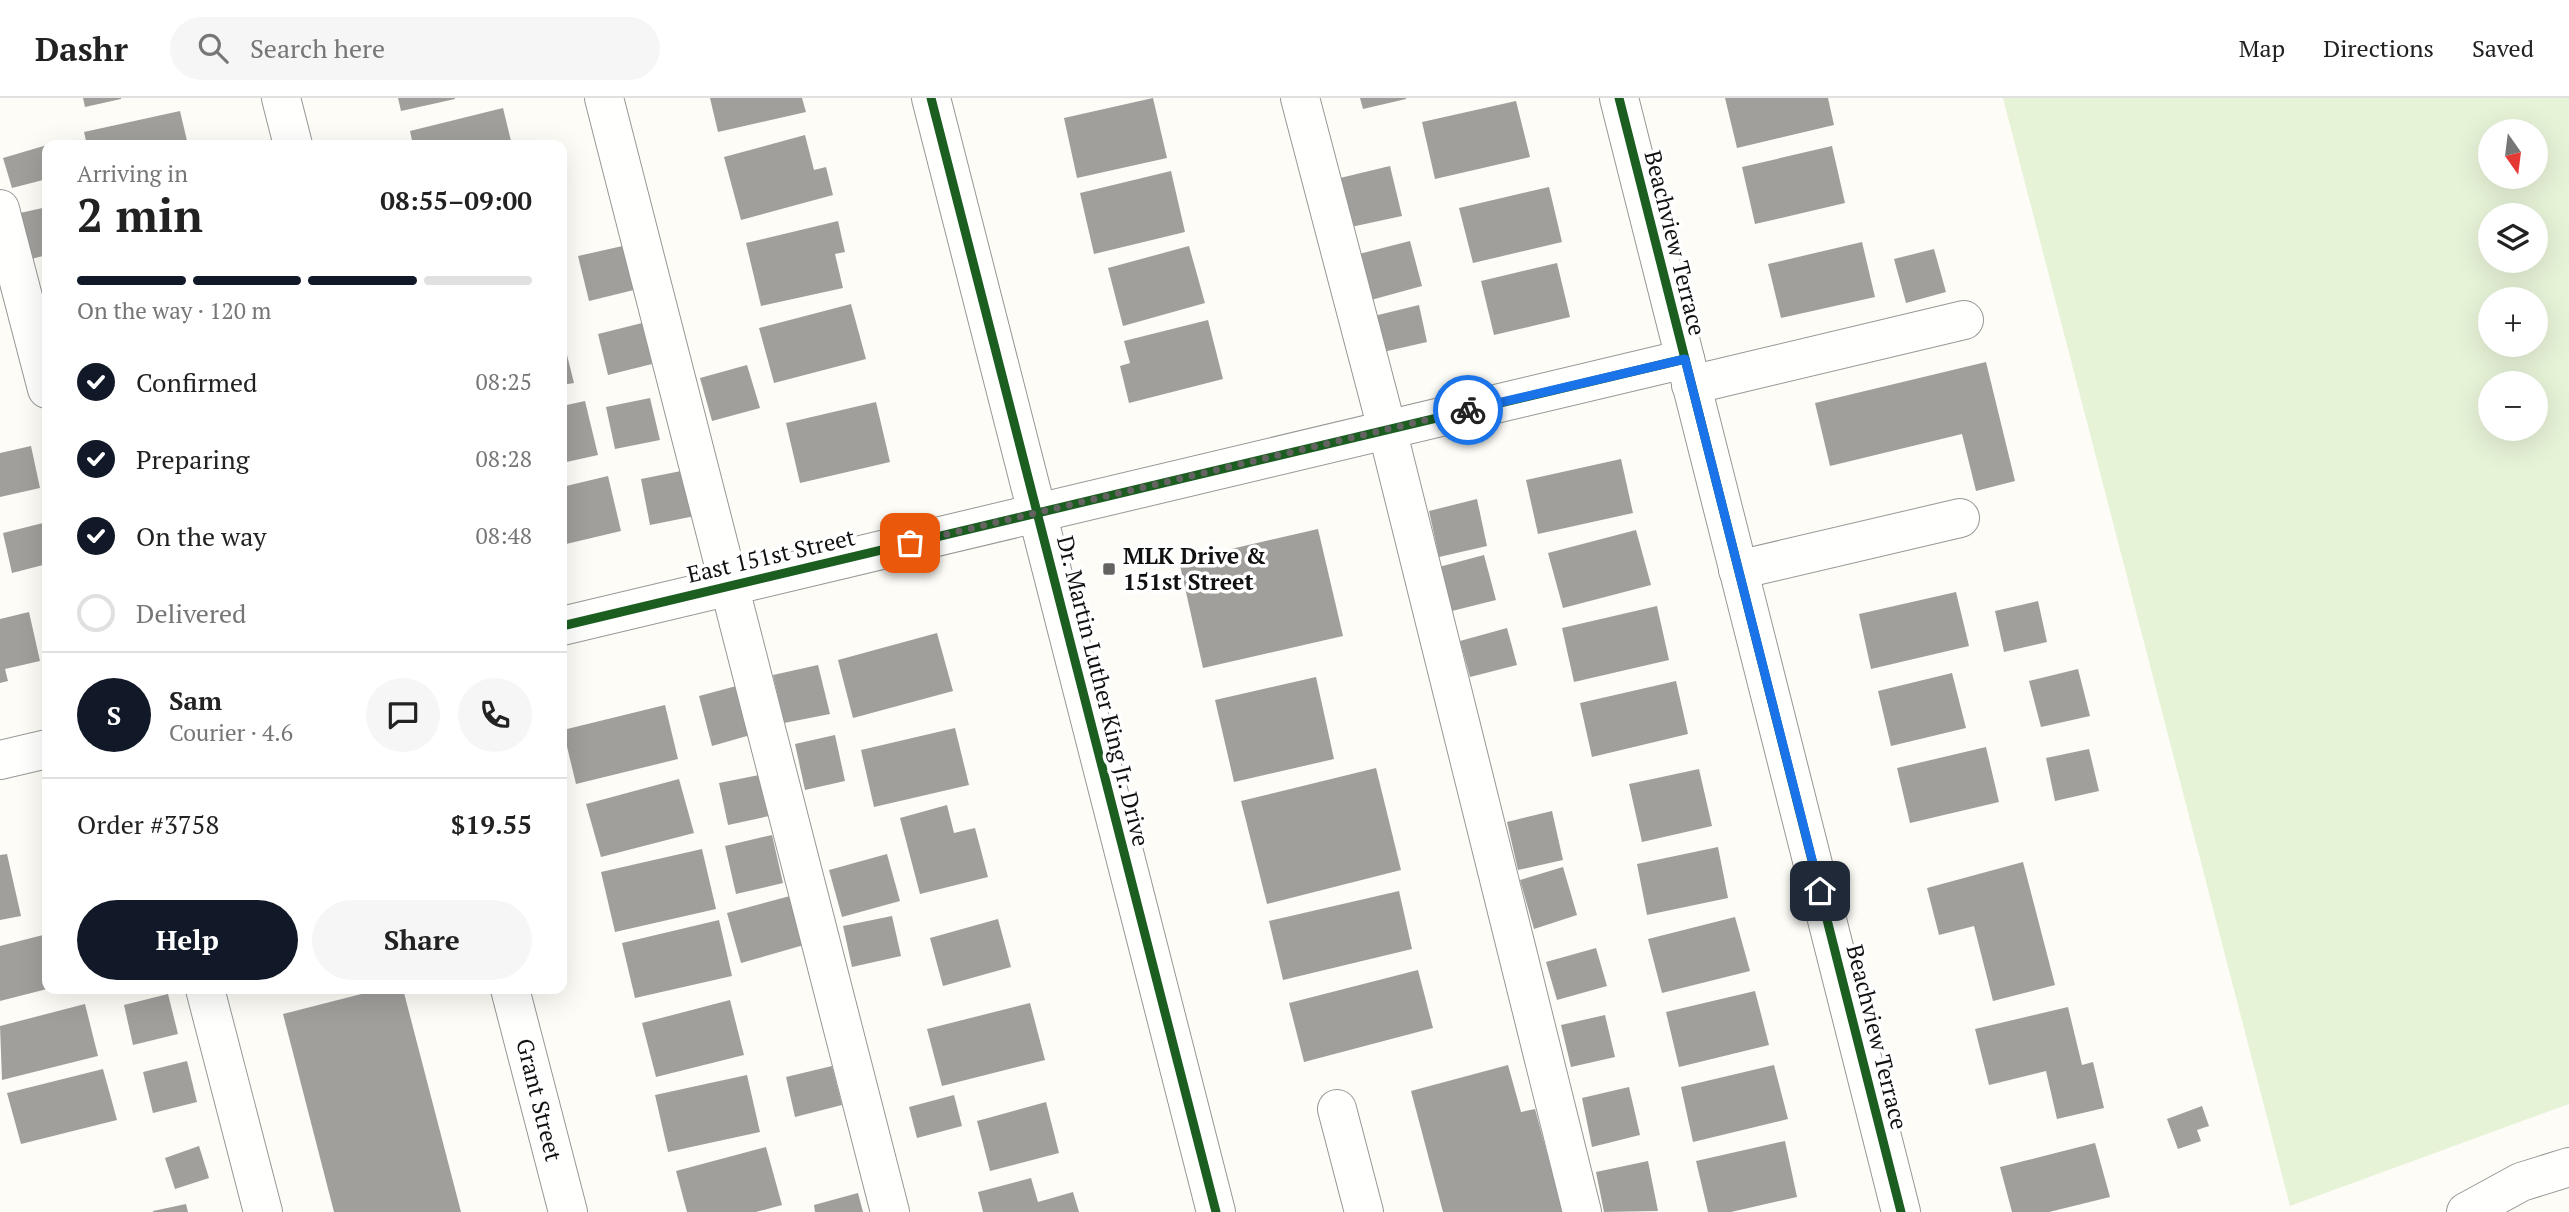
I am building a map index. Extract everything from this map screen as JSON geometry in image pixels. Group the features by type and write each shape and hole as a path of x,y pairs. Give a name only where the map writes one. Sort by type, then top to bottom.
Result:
{"street":[{"path":"281,98 292,140"},
{"path":"604,98 732,585 890,1212"},
{"name":"Dr. Martin Luther King Jr. Drive","path":"931,98 1216,1212"},
{"path":"1300,98 1387,429 1583,1212"},
{"name":"Beachview Terrace","path":"1619,98 1901,1212"},
{"path":"0,209 42,370"},
{"name":"East 151st Street","path":"567,625 1387,429 1964,320"},
{"path":"1738,570 1960,518"},
{"path":"0,760 42,750"},
{"path":"206,994 263,1212"},
{"name":"Grant Street","path":"511,994 568,1212"},
{"path":"1337,1110 1364,1212"},
{"path":"2466,1212 2521,1182 2569,1167"}],"green space":[{"path":"2003,98 2569,98 2569,1104 2290,1206"}],"building":[{"path":"83,98 121,98 121,99 85,107"},
{"path":"398,98 455,98 455,99 401,111"},
{"path":"710,98 802,98 806,112 718,132"},
{"path":"1153,98 1167,158 1077,178 1064,118"},
{"path":"1360,98 1406,98 1406,99 1363,109"},
{"path":"1725,98 1828,98 1834,125 1737,148"},
{"path":"1516,101 1530,157 1435,179 1422,122"},
{"path":"503,108 511,140 412,140 410,131"},
{"path":"180,111 187,140 86,140 84,132"},
{"path":"805,135 814,170 826,167 833,195 741,220 724,157"},
{"path":"42,146 42,180 12,188 3,158"},
{"path":"1832,146 1845,203 1755,224 1742,167"},
{"path":"1390,166 1402,216 1351,227 1340,178"},
{"path":"1171,171 1185,232 1094,254 1080,193"},
{"path":"1549,187 1562,242 1473,263 1459,208"},
{"path":"42,208 42,256 31,259 20,213"},
{"path":"838,221 845,252 835,254 843,288 761,306 746,243"},
{"path":"1410,241 1422,286 1371,300 1359,254"},
{"path":"1862,242 1875,297 1781,318 1768,264"},
{"path":"627,245 638,289 589,301 578,256"},
{"path":"1189,246 1205,303 1123,326 1108,268"},
{"path":"1934,249 1946,292 1906,303 1894,259"},
{"path":"1557,263 1570,317 1494,335 1481,281"},
{"path":"851,304 866,359 774,383 759,328"},
{"path":"1419,305 1427,342 1383,352 1374,316"},
{"path":"1208,320 1223,379 1129,403 1120,366 1130,363 1124,341"},
{"path":"642,323 652,364 608,375 598,334"},
{"path":"567,355 574,383 567,384"},
{"path":"1986,362 2015,481 1976,491 1962,434 1830,466 1815,403"},
{"path":"747,365 760,408 712,421 700,378"},
{"path":"650,398 660,440 615,449 606,407"},
{"path":"585,401 598,455 567,462 567,405"},
{"path":"876,402 890,462 800,483 786,423"},
{"path":"31,446 40,488 0,497 0,453"},
{"path":"1621,459 1633,513 1538,534 1526,480"},
{"path":"686,470 695,516 650,525 641,479"},
{"path":"608,476 621,531 567,544 567,486"},
{"path":"1477,499 1487,546 1439,557 1429,511"},
{"path":"42,523 42,565 12,573 3,533"},
{"path":"1318,529 1343,636 1203,668 1179,561"},
{"path":"1636,530 1651,585 1563,608 1548,553"},
{"path":"1484,555 1496,600 1452,611 1439,567"},
{"path":"1956,592 1969,646 1871,669 1859,614"},
{"path":"2038,601 2047,642 2004,652 1995,611"},
{"path":"1657,606 1669,660 1574,682 1562,628"},
{"path":"29,612 40,661 5,669 8,681 0,683 0,619"},
{"path":"1507,628 1517,665 1470,677 1460,641"},
{"path":"937,633 953,691 853,718 838,660"},
{"path":"818,665 830,714 784,723 773,675"},
{"path":"2078,669 2090,716 2041,727 2029,681"},
{"path":"1952,673 1966,728 1891,746 1878,691"},
{"path":"1316,677 1334,759 1234,782 1215,700"},
{"path":"1676,681 1688,734 1592,757 1580,703"},
{"path":"740,685 754,734 712,746 699,696"},
{"path":"665,705 678,759 576,784 567,747 567,729"},
{"path":"955,728 969,785 874,807 861,750"},
{"path":"835,735 845,781 805,790 795,744"},
{"path":"1986,747 1999,802 1910,823 1897,768"},
{"path":"2089,749 2099,791 2055,801 2046,758"},
{"path":"1376,768 1401,870 1267,904 1241,801"},
{"path":"1699,769 1712,826 1642,842 1629,784"},
{"path":"764,774 774,815 728,825 719,783"},
{"path":"679,779 694,833 601,857 586,804"},
{"path":"947,805 954,833 975,828 988,877 920,894 900,818"},
{"path":"1552,811 1563,860 1518,870 1507,822"},
{"path":"772,835 783,883 736,894 725,846"},
{"path":"1718,847 1728,898 1647,915 1637,864"},
{"path":"702,849 716,909 615,932 601,872"},
{"path":"7,854 21,916 0,920 0,855"},
{"path":"887,854 900,901 842,917 829,870"},
{"path":"2023,862 2055,985 1993,1001 1974,926 1939,935 1927,888"},
{"path":"1563,867 1577,915 1534,929 1520,880"},
{"path":"1399,891 1412,949 1283,980 1269,921"},
{"path":"790,896 804,945 741,963 727,913"},
{"path":"892,916 901,956 852,967 843,926"},
{"path":"1735,917 1750,971 1662,993 1648,939"},
{"path":"998,919 1011,967 943,986 930,938"},
{"path":"719,920 732,976 635,998 622,943"},
{"path":"42,935 42,990 0,1001 0,946"},
{"path":"1596,948 1607,986 1557,1000 1546,962"},
{"path":"1418,970 1433,1028 1304,1062 1289,1003"},
{"path":"1755,991 1769,1045 1679,1067 1666,1012"},
{"path":"168,994 178,1034 133,1045 124,1005"},
{"path":"361,994 404,994 461,1212 334,1212 283,1014"},
{"path":"730,1000 744,1055 656,1077 642,1023"},
{"path":"1030,1003 1045,1060 942,1086 927,1029"},
{"path":"85,1004 98,1056 2,1080 0,1026"},
{"path":"2068,1007 2082,1065 2093,1062 2104,1108 2057,1119 2046,1071 1989,1085 1975,1029"},
{"path":"1605,1015 1615,1057 1571,1067 1561,1025"},
{"path":"187,1061 197,1102 153,1113 143,1072"},
{"path":"1508,1065 1521,1112 1535,1109 1563,1212 1443,1212 1411,1091"},
{"path":"1774,1065 1788,1119 1693,1142 1681,1087"},
{"path":"832,1066 842,1105 795,1117 786,1077"},
{"path":"103,1069 117,1120 21,1144 7,1093"},
{"path":"747,1075 760,1132 668,1152 655,1095"},
{"path":"1629,1087 1640,1135 1592,1147 1582,1098"},
{"path":"954,1095 962,1126 917,1138 909,1107"},
{"path":"1046,1102 1059,1153 990,1171 977,1121"},
{"path":"2202,1106 2209,1126 2197,1130 2201,1141 2178,1149 2167,1119"},
{"path":"1785,1141 1797,1197 1731,1212 1708,1212 1696,1161"},
{"path":"2095,1143 2110,1197 2049,1212 2012,1212 2000,1167"},
{"path":"199,1146 209,1178 175,1189 165,1158"},
{"path":"766,1147 782,1205 756,1212 687,1212 676,1171"},
{"path":"1648,1161 1658,1211 1604,1212 1596,1172"},
{"path":"1031,1178 1038,1202 1073,1192 1079,1212 983,1212 978,1192"},
{"path":"858,1193 863,1212 815,1212 814,1205"},
{"path":"186,1204 188,1212 153,1212 153,1211"}],"cycle path":[{"path":"931,98 1216,1212"},
{"path":"1619,98 1901,1212"},
{"path":"567,625 1685,359"}],"way so far":[{"path":"910,543 1468,410"}],"place":[{"name":"MLK Drive & 151st Street","path":"1109,569"}],"route":[{"path":"1468,410 1685,359 1820,891"}]}
